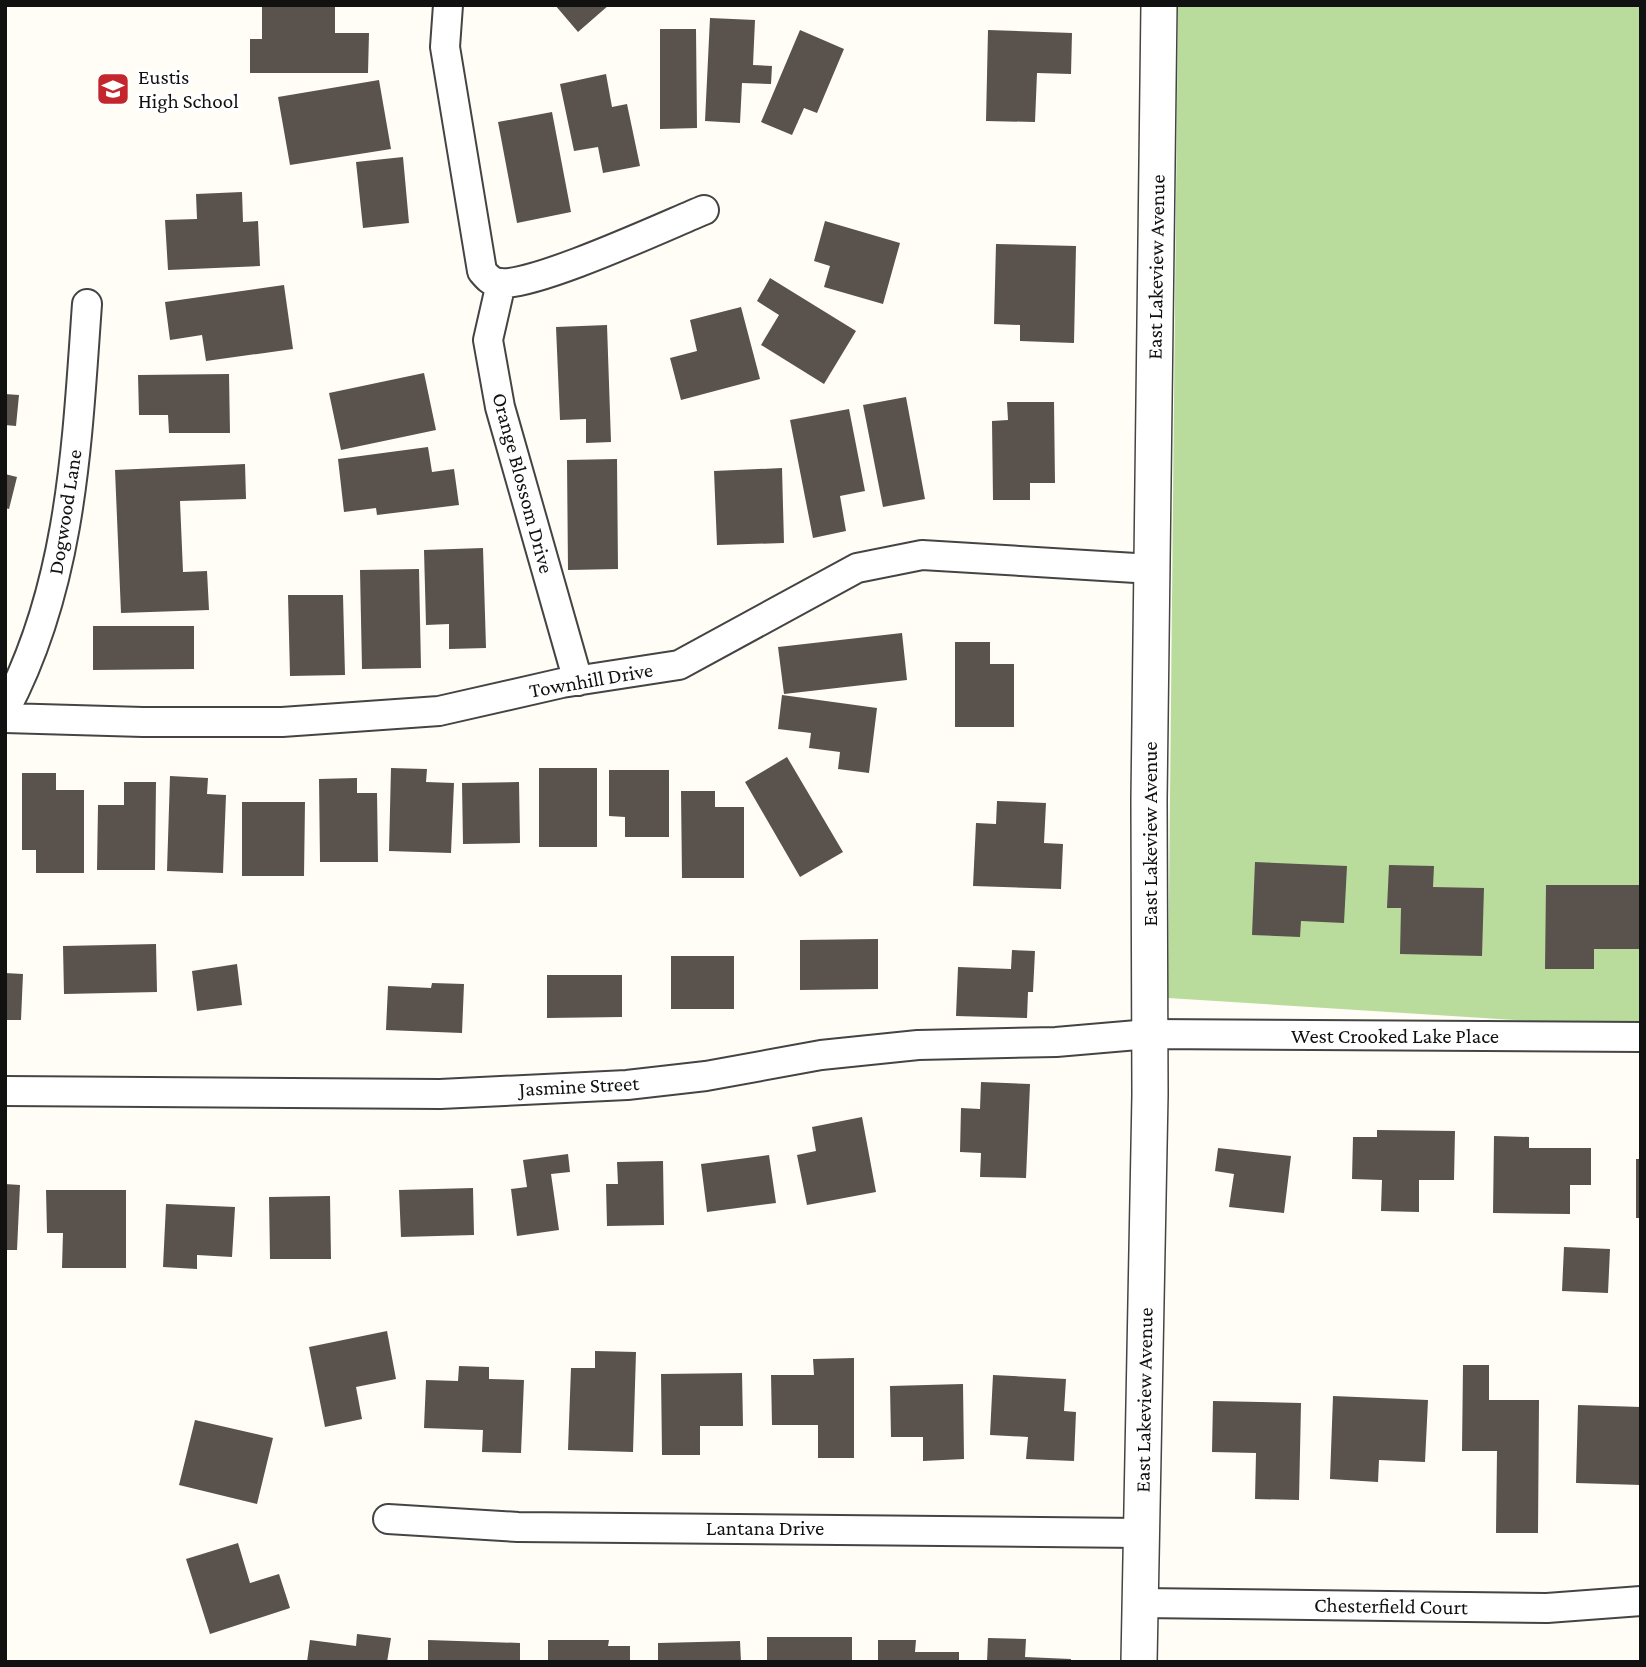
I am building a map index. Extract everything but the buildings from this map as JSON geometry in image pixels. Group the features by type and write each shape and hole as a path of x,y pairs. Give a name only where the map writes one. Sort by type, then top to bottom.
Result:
{"street":[{"path":"448,5 445,47 482,271 491,280 501,283 536,277 704,210"},
{"name":"East Lakeview Avenue","path":"1139,1662 1149,1034 1159,5"},
{"name":"Orange Blossom Drive","path":"501,283 488,340 500,407 578,681"},
{"name":"Dogwood Lane","path":"5,710 44,625 62,550 78,432 87,304"},
{"name":"Townhill Drive","path":"5,718 282,722 439,711 578,681 679,665 858,568 874,562 922,555 1152,569"},
{"name":"West Crooked Lake Place","path":"1149,1034 1641,1037"},
{"name":"Jasmine Street","path":"5,1091 440,1094 613,1085 706,1076 821,1055 918,1045 1056,1042 1149,1034"},
{"name":"Lantana Drive","path":"388,1519 518,1527 1141,1533"},
{"name":"Chesterfield Court","path":"1140,1603 1547,1608 1641,1601"}],"green space":[{"path":"1178,5 1641,5 1641,1028 1168,998"}],"place":[{"name":"Eustis High School","path":"113,89"}]}
